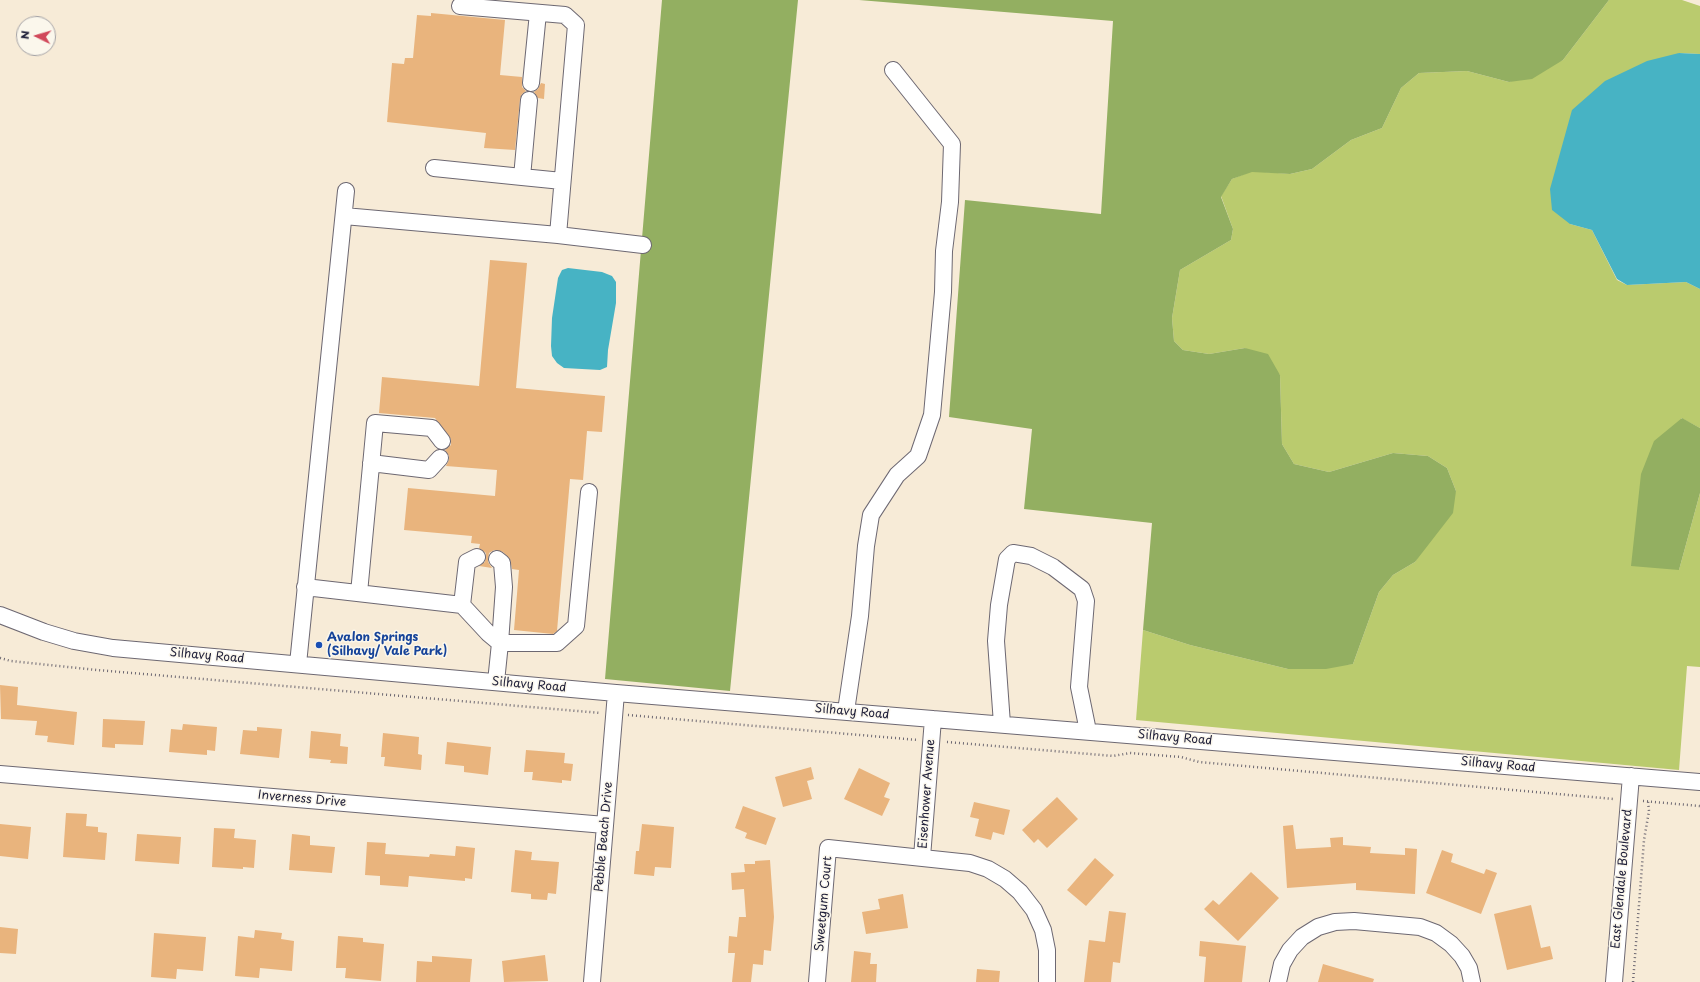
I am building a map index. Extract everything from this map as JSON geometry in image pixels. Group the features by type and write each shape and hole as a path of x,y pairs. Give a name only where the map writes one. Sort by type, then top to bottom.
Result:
{"street":[{"path":"460,6 565,15 576,25 558,235"},
{"path":"531,82 538,13"},
{"path":"846,711 860,616 866,546 872,515 897,475 918,456 932,415 943,292 944,251 950,202 952,144 893,70"},
{"path":"522,177 530,100"},
{"path":"434,168 562,181"},
{"path":"298,664 346,191"},
{"path":"344,216 643,244"},
{"path":"359,593 375,422 432,428 442,441"},
{"path":"371,463 429,470 440,458"},
{"path":"305,587 462,605 500,643 557,643 576,626 589,492"},
{"path":"1002,724 996,641 998,604 1008,559 1013,553 1031,556 1053,567 1082,589 1086,601 1079,687 1088,731"},
{"path":"462,605 467,562 477,557"},
{"path":"496,682 504,586 502,563 497,559"},
{"name":"Silhavy Road","path":"3,615 44,632 74,641 113,648 616,693 1700,782"},
{"name":"Pebble Beach Drive","path":"592,982 616,693"},
{"name":"Eisenhower Avenue","path":"933,719 922,857 970,863 988,869 999,875 1020,892 1034,910 1043,930 1047,950 1047,982"},
{"name":"Inverness Drive","path":"0,774 605,825"},
{"name":"East Glendale Boulevard","path":"1614,982 1631,776"},
{"name":"Sweetgum Court","path":"817,982 828,848 922,857"},
{"path":"1278,982 1282,964 1290,950 1302,937 1318,927 1335,922 1354,921 1420,927 1436,932 1451,944 1462,956 1469,968 1472,982"}],"path":[{"path":"0,658 18,662 113,671 931,741 1113,756 1130,753 1181,757 1199,762 1700,806"},
{"path":"1633,982 1644,840 1649,811 1648,802"}],"green space":[{"path":"662,0 798,0 730,691 605,679"},
{"path":"859,0 1609,0 1563,60 1532,79 1509,82 1467,71 1419,73 1401,88 1382,128 1351,140 1312,169 1290,174 1252,172 1232,179 1221,197 1233,229 1231,240 1180,270 1172,318 1174,341 1183,350 1209,354 1245,348 1268,354 1280,375 1282,444 1294,464 1329,472 1393,453 1428,456 1447,468 1456,491 1453,513 1415,562 1393,575 1379,592 1353,664 1326,669 1288,669 1190,645 1143,630 1152,523 1024,509 1032,429 949,417 965,200 1101,214 1113,21"},
{"path":"1609,0 1682,0 1700,6 1700,54 1679,53 1570,224 1592,230 1617,280 1627,285 1686,282 1700,289 1700,428 1681,418 1679,570 1700,493 1700,667 1687,666 1679,770 1136,720 1143,630 1190,645 1288,669 1353,664 1379,592 1393,575 1415,562 1456,491 1447,468 1428,456 1393,453 1329,472 1294,464 1282,444 1280,375 1245,348 1209,354 1183,350 1174,341 1172,318 1180,270 1231,240 1233,229 1221,196 1232,179 1252,171 1290,174 1312,169 1351,140 1382,128 1401,88 1419,73 1467,71 1509,82 1563,60"},
{"path":"1682,418 1700,428 1700,493 1679,570 1631,566 1641,474 1654,441"}],"water":[{"path":"1679,53 1700,54 1700,289 1686,282 1627,285 1617,279 1592,230 1570,224 1552,210 1550,189 1572,110 1605,81 1647,61"},
{"path":"568,268 602,272 612,276 616,282 616,303 608,350 607,367 600,370 564,368 557,363 552,356 552,318 558,278 562,270"}],"building":[{"path":"431,13 505,20 500,75 522,77 522,87 526,91 522,94 520,99 515,150 484,148 486,133 387,122 392,63 404,64 405,58 413,58 417,15 431,16"},
{"path":"541,83 545,84 544,99 538,98 534,92 538,89"},
{"path":"490,260 527,263 516,388 605,396 602,432 587,431 583,480 570,479 557,631 553,634 514,630 519,570 512,569 510,559 503,552 494,550 489,553 488,562 492,568 479,566 485,562 486,553 479,548 480,544 471,543 472,536 404,530 408,488 495,496 497,470 446,466 449,456 445,450 451,445 451,439 435,418 379,413 382,377 479,386"},
{"path":"0,685 18,687 17,705 77,712 74,745 47,742 48,736 35,735 37,721 1,719"},
{"path":"103,719 145,721 143,745 115,744 115,748 102,747"},
{"path":"183,724 217,727 215,751 207,750 207,755 169,752 171,729 182,730"},
{"path":"257,727 282,729 279,758 240,754 243,730 257,731"},
{"path":"311,731 341,734 340,746 348,747 347,764 330,763 331,760 309,758"},
{"path":"383,733 419,737 418,754 422,755 421,770 384,766 385,757 381,757"},
{"path":"447,742 491,747 488,775 464,772 464,766 445,764"},
{"path":"526,750 565,753 564,763 573,764 571,781 562,780 562,783 532,780 533,772 524,772"},
{"path":"811,767 814,779 807,781 812,799 783,807 775,777"},
{"path":"859,768 890,783 884,797 890,799 882,816 844,799"},
{"path":"1057,797 1078,819 1047,848 1038,839 1034,843 1022,830"},
{"path":"974,802 1010,810 1004,835 993,832 991,840 975,836 979,819 970,817"},
{"path":"743,806 776,818 766,845 745,838 747,833 735,828"},
{"path":"66,813 87,814 86,826 98,827 98,832 107,833 105,860 63,857"},
{"path":"0,824 31,827 28,859 0,856"},
{"path":"642,824 674,827 671,868 655,867 654,876 634,874 636,851 639,851"},
{"path":"1293,825 1296,849 1331,847 1330,838 1343,837 1343,845 1371,847 1370,853 1405,855 1405,848 1417,849 1415,894 1356,890 1356,883 1287,888 1283,826"},
{"path":"214,828 235,829 234,838 256,840 254,868 243,867 243,869 212,867"},
{"path":"137,834 181,837 179,864 135,861"},
{"path":"292,834 310,836 310,845 335,847 332,873 289,870"},
{"path":"367,842 386,843 385,854 429,857 430,854 455,856 456,846 475,848 472,879 465,878 465,881 409,876 408,887 380,885 380,876 365,875"},
{"path":"515,850 532,852 531,860 559,862 556,894 548,893 547,900 531,899 531,894 511,892"},
{"path":"1442,850 1453,854 1451,862 1484,874 1486,869 1497,873 1481,914 1426,893"},
{"path":"1095,858 1114,875 1086,906 1067,890"},
{"path":"770,860 774,917 771,951 764,950 763,965 753,964 751,982 732,982 735,953 728,953 729,936 737,937 739,917 746,917 744,889 732,890 731,873 745,872 744,864 755,864 755,861"},
{"path":"1251,872 1279,898 1238,941 1204,909 1213,900 1219,905"},
{"path":"903,894 908,928 866,934 862,912 880,909 878,899"},
{"path":"1531,905 1541,948 1550,946 1553,959 1507,970 1494,914"},
{"path":"1109,911 1126,913 1120,963 1113,962 1111,982 1084,982 1089,940 1105,942"},
{"path":"0,927 18,929 16,954 0,953"},
{"path":"255,930 282,933 281,939 294,941 292,971 260,968 259,978 235,976 238,936 254,938"},
{"path":"154,933 206,937 203,971 177,969 176,979 151,977"},
{"path":"338,936 363,938 363,942 384,944 381,981 345,978 346,968 336,968"},
{"path":"1200,941 1246,946 1242,982 1204,982 1206,957 1199,956"},
{"path":"854,951 871,953 870,964 877,964 876,982 851,982"},
{"path":"545,955 548,981 504,982 502,961"},
{"path":"432,956 472,959 470,982 416,982 417,961 432,962"},
{"path":"1323,964 1374,979 1373,982 1318,982"},
{"path":"977,969 1000,971 999,982 976,982"}],"place":[{"name":"Avalon Springs (Silhavy/ Vale Park)","path":"319,645"}]}
